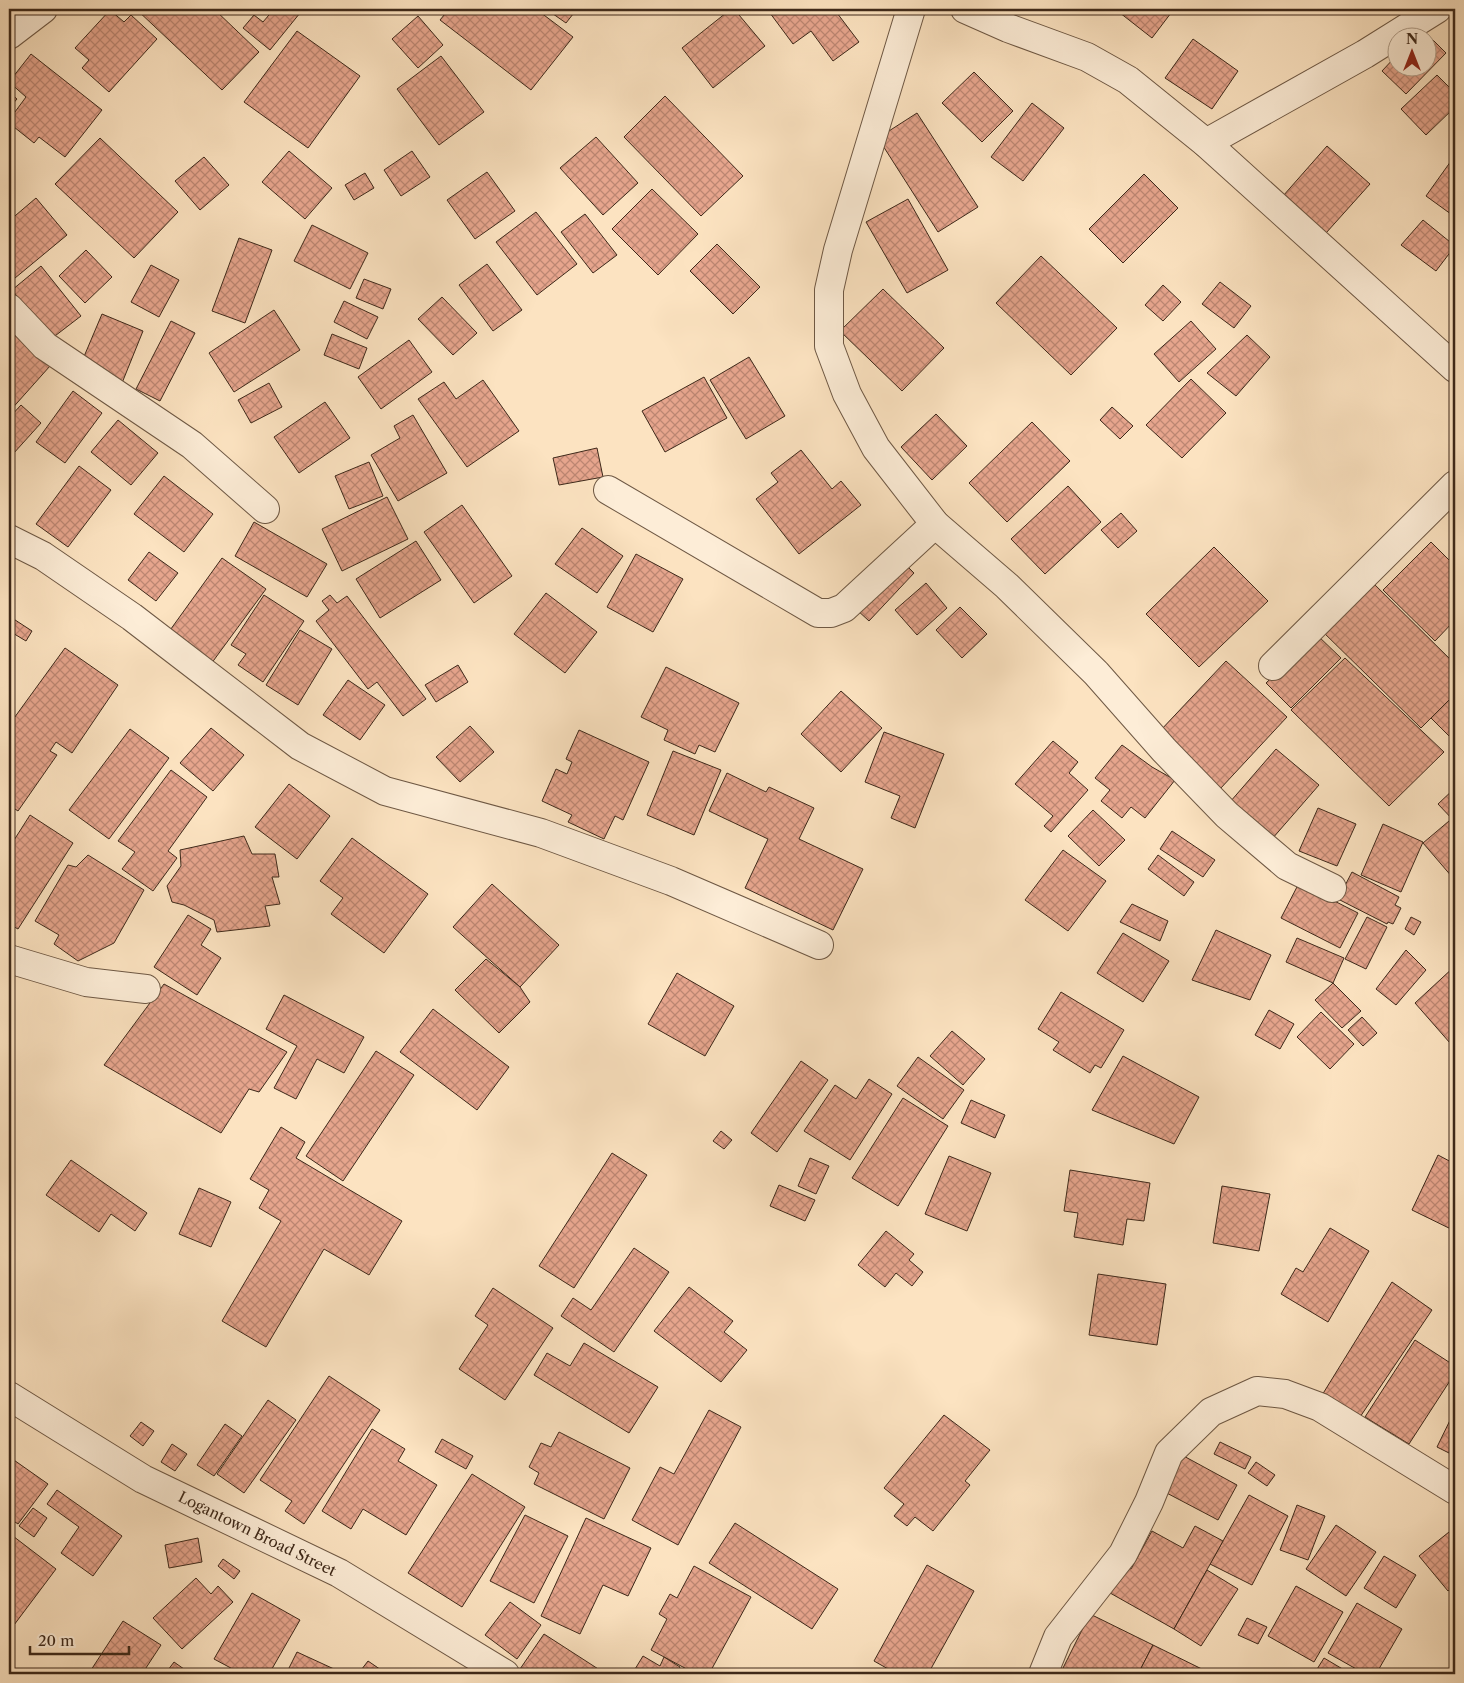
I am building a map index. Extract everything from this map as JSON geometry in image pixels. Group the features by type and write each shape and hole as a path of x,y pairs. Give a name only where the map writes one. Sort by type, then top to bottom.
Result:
{"street":[{"path":"9,34 42,9"},
{"path":"910,9 838,250 829,290 829,346 847,394 876,448 935,524 1007,586 1089,667 1227,815 1287,866 1332,888"},
{"path":"965,9 1008,28 1086,57 1128,80 1206,143 1450,361 1455,368"},
{"path":"1206,143 1365,54 1436,9"},
{"path":"9,308 46,346 192,445 265,509"},
{"path":"1273,666 1455,485"},
{"path":"608,490 818,613 831,613 844,608 935,524"},
{"path":"9,539 43,556 132,617 300,746 385,791 541,833 671,881 819,945"},
{"path":"9,959 86,982 146,989"},
{"path":"1043,1674 1058,1637 1123,1554 1149,1502 1169,1453 1211,1412 1257,1391 1285,1394 1320,1407 1455,1490"},
{"name":"Logantown Broad Street","path":"9,1396 143,1479 339,1573 505,1674"}],"building":[{"path":"136,9 214,9 259,52 222,90"},
{"path":"274,9 295,9 300,13 270,50 243,28 254,15 263,22"},
{"path":"449,9 536,9 573,37 531,90 440,20"},
{"path":"546,9 577,9 566,23"},
{"path":"731,9 734,9 765,46 713,88 682,48"},
{"path":"767,9 834,9 859,42 833,61 811,31 793,44"},
{"path":"1115,9 1174,9 1152,38"},
{"path":"110,10 124,22 131,15 157,39 109,92 82,68 89,60 75,48"},
{"path":"418,16 443,45 418,68 392,39"},
{"path":"297,31 360,76 308,148 244,102"},
{"path":"1193,39 1238,71 1212,109 1165,78"},
{"path":"1436,43 1446,53 1436,63"},
{"path":"31,54 102,110 65,157 39,137 34,143 9,123 9,120 26,97 9,82"},
{"path":"441,56 484,112 439,145 397,89"},
{"path":"1386,67 1386,75 1382,71"},
{"path":"974,72 1013,111 982,142 942,103"},
{"path":"1436,76 1455,93 1455,107 1426,135 1401,109"},
{"path":"1389,78 1422,78 1406,94"},
{"path":"9,92 17,99 9,108"},
{"path":"665,96 743,176 701,216 624,137"},
{"path":"1032,103 1064,128 1023,181 991,157"},
{"path":"917,113 978,207 938,232 878,138"},
{"path":"596,137 638,183 603,215 560,168"},
{"path":"100,138 178,212 134,258 55,184"},
{"path":"1327,146 1370,184 1326,233 1283,196"},
{"path":"289,151 332,188 305,219 262,182"},
{"path":"412,151 430,177 401,196 384,170"},
{"path":"204,157 229,185 200,210 175,181"},
{"path":"1451,161 1455,164 1455,217 1426,196"},
{"path":"487,172 515,211 475,239 447,200"},
{"path":"365,173 374,188 354,200 345,185"},
{"path":"1144,174 1178,208 1123,263 1089,229"},
{"path":"652,189 698,234 658,275 612,229"},
{"path":"36,198 67,235 9,283 9,221"},
{"path":"908,199 948,270 907,293 866,222"},
{"path":"536,212 577,264 537,295 496,242"},
{"path":"585,214 617,255 593,273 561,232"},
{"path":"1423,220 1455,246 1436,271 1401,245"},
{"path":"312,225 368,253 350,289 294,261"},
{"path":"239,238 272,250 245,323 212,311"},
{"path":"717,244 760,287 733,314 690,271"},
{"path":"86,250 112,277 85,303 59,276"},
{"path":"1041,256 1117,328 1071,375 996,303"},
{"path":"487,264 522,310 493,331 459,285"},
{"path":"151,265 179,280 159,317 131,302"},
{"path":"41,266 81,316 51,339 12,290"},
{"path":"364,279 391,289 383,309 356,298"},
{"path":"1220,282 1251,306 1234,328 1202,304"},
{"path":"1163,285 1181,302 1163,321 1145,305"},
{"path":"883,289 944,348 902,391 840,331"},
{"path":"442,297 477,333 453,355 418,319"},
{"path":"344,301 378,317 367,339 334,322"},
{"path":"274,310 300,350 234,392 209,353"},
{"path":"102,314 143,331 122,383 80,366"},
{"path":"171,321 195,333 160,401 136,389"},
{"path":"1191,321 1216,349 1179,382 1154,354"},
{"path":"9,330 50,366 9,412"},
{"path":"332,334 367,348 359,369 324,355"},
{"path":"1247,335 1270,357 1236,396 1207,373"},
{"path":"409,340 432,372 381,409 358,377"},
{"path":"749,357 785,416 746,439 710,380"},
{"path":"704,377 727,418 665,452 642,411"},
{"path":"1191,379 1226,413 1182,458 1146,425"},
{"path":"483,380 519,431 467,467 418,399 444,382 456,399"},
{"path":"269,383 282,407 251,423 238,400"},
{"path":"73,391 102,413 65,463 36,442"},
{"path":"325,402 350,438 299,473 274,437"},
{"path":"21,405 41,423 13,454 9,450 9,418"},
{"path":"1112,407 1133,426 1120,439 1100,420"},
{"path":"936,414 967,446 932,480 901,447"},
{"path":"413,415 447,473 398,501 371,455 400,438 394,426"},
{"path":"118,420 158,453 131,485 91,452"},
{"path":"1032,422 1070,461 1007,522 969,483"},
{"path":"597,448 603,477 559,485 553,458"},
{"path":"801,450 832,489 841,481 861,505 799,554 756,499 778,482 771,473"},
{"path":"369,462 383,496 349,509 335,476"},
{"path":"79,466 111,490 68,547 36,524"},
{"path":"164,476 213,514 184,552 134,514"},
{"path":"1068,486 1101,522 1045,574 1011,539"},
{"path":"387,497 408,539 342,571 322,529"},
{"path":"462,505 512,576 474,603 424,532"},
{"path":"1121,513 1137,531 1118,548 1101,530"},
{"path":"254,522 327,564 307,597 235,556"},
{"path":"582,528 623,556 597,593 555,564"},
{"path":"416,541 441,580 380,618 356,579"},
{"path":"1431,542 1455,566 1455,620 1435,641 1383,590"},
{"path":"1214,547 1268,601 1199,667 1146,614"},
{"path":"149,552 178,573 156,601 128,580"},
{"path":"636,554 683,579 653,632 607,607"},
{"path":"222,558 266,589 211,664 168,633"},
{"path":"901,560 914,573 869,621 856,609"},
{"path":"1369,579 1455,664 1455,694 1421,728 1320,629"},
{"path":"926,583 947,608 917,635 895,610"},
{"path":"546,593 597,632 565,673 514,634"},
{"path":"264,595 304,621 263,682 238,665 246,654 231,645"},
{"path":"330,595 337,603 347,596 426,699 403,716 377,682 368,689 316,621 329,610 322,601"},
{"path":"960,607 987,634 962,658 936,630"},
{"path":"9,616 32,631 26,641 11,632 9,635"},
{"path":"300,630 332,649 298,705 266,685"},
{"path":"1316,634 1341,658 1291,708 1266,683"},
{"path":"65,648 118,685 72,753 56,742 50,751 57,755 18,811 9,805 9,725"},
{"path":"1345,658 1444,752 1389,806 1291,710"},
{"path":"1226,661 1287,717 1220,789 1159,732"},
{"path":"458,665 468,682 436,702 425,685"},
{"path":"666,667 739,703 715,752 699,745 695,754 664,740 668,730 641,717"},
{"path":"348,680 385,705 360,740 323,715"},
{"path":"841,691 882,728 841,772 801,734"},
{"path":"1455,694 1455,742 1431,718"},
{"path":"470,726 494,752 460,782 436,757"},
{"path":"211,728 244,755 213,791 180,763"},
{"path":"130,729 169,758 109,839 69,810"},
{"path":"579,730 649,762 623,820 615,816 604,839 568,822 572,815 542,801 556,769 567,774 572,762 566,759"},
{"path":"884,732 944,754 915,828 891,818 900,796 865,782"},
{"path":"1053,741 1078,762 1069,773 1088,790 1051,832 1044,826 1053,816 1015,784"},
{"path":"1122,745 1152,767 1175,780 1145,818 1131,807 1122,818 1101,801 1110,790 1095,778"},
{"path":"1276,749 1319,785 1272,839 1230,802"},
{"path":"673,751 721,770 694,835 647,815"},
{"path":"171,770 207,797 168,851 177,858 153,891 122,869 135,852 118,841"},
{"path":"727,773 766,792 769,787 814,808 799,839 863,869 833,930 745,888 768,839 709,811"},
{"path":"289,784 330,816 297,859 255,827"},
{"path":"1455,788 1455,822 1438,804"},
{"path":"1318,808 1356,824 1337,866 1299,851"},
{"path":"1093,810 1125,840 1099,866 1068,836"},
{"path":"30,815 73,843 18,929 9,924 9,848"},
{"path":"1449,821 1455,827 1453,878 1423,843"},
{"path":"1383,824 1423,842 1401,892 1361,875"},
{"path":"1172,831 1215,860 1203,877 1160,849"},
{"path":"244,836 252,854 275,854 279,877 272,877 280,904 265,906 270,926 217,932 214,920 184,905 172,902 167,886 181,866 180,850"},
{"path":"352,838 428,894 384,953 331,914 343,898 320,881"},
{"path":"1063,850 1106,881 1068,931 1025,900"},
{"path":"88,855 144,890 114,943 78,961 54,944 59,935 35,921 68,865 76,867"},
{"path":"1158,855 1194,882 1184,896 1148,869"},
{"path":"1352,872 1399,897 1395,905 1401,908 1393,924 1388,922 1387,924 1338,899"},
{"path":"1299,883 1358,913 1340,948 1281,918"},
{"path":"492,884 559,945 520,987 453,927"},
{"path":"1132,904 1168,921 1160,941 1120,922"},
{"path":"188,915 211,929 201,945 221,958 197,995 154,967"},
{"path":"1367,917 1387,927 1366,969 1345,959"},
{"path":"1411,917 1421,922 1414,935 1405,929"},
{"path":"1216,930 1271,955 1250,1000 1192,980"},
{"path":"1123,933 1169,961 1143,1002 1097,973"},
{"path":"1297,938 1344,958 1333,983 1286,962"},
{"path":"1406,950 1426,970 1396,1005 1376,989"},
{"path":"486,959 520,987 530,1002 499,1033 455,990"},
{"path":"1455,966 1455,1038 1450,1043 1415,1003"},
{"path":"677,973 734,1006 705,1056 648,1024"},
{"path":"1333,983 1361,1011 1342,1028 1315,1000"},
{"path":"164,984 287,1052 259,1092 249,1089 221,1133 104,1065"},
{"path":"1061,992 1124,1030 1101,1068 1095,1065 1090,1073 1053,1050 1059,1042 1038,1029"},
{"path":"284,995 364,1037 344,1073 317,1059 296,1099 274,1088 297,1046 266,1029"},
{"path":"433,1009 509,1067 477,1110 400,1052"},
{"path":"1269,1010 1294,1024 1280,1049 1255,1035"},
{"path":"1321,1012 1354,1044 1330,1069 1297,1037"},
{"path":"1362,1017 1377,1033 1363,1046 1348,1030"},
{"path":"952,1031 985,1059 963,1085 930,1056"},
{"path":"376,1051 414,1075 343,1181 306,1156"},
{"path":"1123,1056 1199,1097 1174,1144 1092,1110"},
{"path":"918,1057 964,1090 943,1119 897,1086"},
{"path":"801,1061 828,1080 777,1152 751,1133"},
{"path":"869,1079 892,1094 850,1160 804,1131 835,1085 856,1099"},
{"path":"903,1098 948,1126 898,1206 852,1178"},
{"path":"971,1100 1005,1115 995,1138 961,1123"},
{"path":"281,1127 305,1142 296,1158 402,1221 369,1275 324,1249 266,1347 222,1321 281,1221 259,1208 269,1190 250,1179"},
{"path":"721,1131 732,1140 724,1149 713,1141"},
{"path":"612,1153 647,1175 574,1288 539,1266"},
{"path":"1438,1155 1455,1164 1455,1231 1412,1210"},
{"path":"949,1156 991,1173 967,1231 925,1214"},
{"path":"810,1158 829,1166 816,1194 798,1186"},
{"path":"71,1160 147,1213 135,1231 111,1214 99,1232 46,1195"},
{"path":"1070,1170 1150,1183 1144,1221 1127,1219 1123,1245 1074,1237 1078,1213 1064,1211"},
{"path":"779,1185 815,1200 805,1221 770,1206"},
{"path":"1222,1186 1270,1194 1259,1251 1213,1243"},
{"path":"199,1188 231,1202 211,1247 179,1234"},
{"path":"1330,1228 1369,1251 1328,1322 1281,1294 1296,1268 1303,1272"},
{"path":"886,1231 914,1254 909,1260 923,1272 912,1286 896,1273 885,1287 858,1265"},
{"path":"634,1248 669,1272 614,1352 561,1316 573,1298 591,1310"},
{"path":"1098,1274 1166,1284 1157,1345 1089,1335"},
{"path":"1392,1282 1432,1310 1358,1420 1319,1400"},
{"path":"689,1287 733,1321 724,1332 747,1350 721,1382 654,1331"},
{"path":"493,1288 553,1328 505,1400 459,1369 488,1325 475,1316"},
{"path":"1415,1340 1455,1366 1455,1373 1409,1444 1365,1417"},
{"path":"584,1343 658,1387 629,1433 534,1375 547,1353 570,1366"},
{"path":"329,1376 380,1410 304,1524 285,1511 292,1501 260,1480"},
{"path":"268,1400 296,1420 244,1493 217,1474"},
{"path":"709,1410 741,1427 678,1545 632,1520 660,1467 674,1474"},
{"path":"1455,1410 1455,1456 1437,1447"},
{"path":"944,1415 990,1450 965,1481 970,1485 933,1531 915,1517 907,1526 894,1516 904,1504 884,1488"},
{"path":"141,1422 154,1431 143,1446 130,1436"},
{"path":"225,1424 242,1436 214,1476 197,1465"},
{"path":"372,1429 405,1449 398,1461 437,1485 406,1535 363,1509 351,1529 322,1511"},
{"path":"559,1432 630,1468 604,1519 534,1484 539,1473 529,1467 541,1443 551,1447"},
{"path":"442,1439 473,1456 466,1469 435,1452"},
{"path":"1220,1442 1251,1457 1245,1469 1214,1454"},
{"path":"172,1444 187,1454 175,1471 161,1462"},
{"path":"1180,1454 1237,1485 1218,1520 1161,1490"},
{"path":"11,1458 48,1484 18,1524 9,1518 9,1461"},
{"path":"1256,1462 1275,1475 1267,1486 1248,1473"},
{"path":"472,1474 525,1507 462,1607 408,1573"},
{"path":"57,1490 122,1536 93,1576 61,1553 79,1527 47,1504"},
{"path":"1249,1495 1288,1516 1252,1585 1210,1564"},
{"path":"1297,1505 1325,1516 1308,1560 1280,1550"},
{"path":"33,1508 47,1518 34,1537 19,1526"},
{"path":"525,1515 568,1536 534,1603 490,1581"},
{"path":"586,1518 651,1548 628,1596 603,1585 580,1634 541,1616"},
{"path":"735,1523 838,1589 812,1629 709,1563"},
{"path":"1336,1525 1376,1552 1346,1596 1306,1569"},
{"path":"1195,1526 1223,1541 1174,1629 1103,1589 1118,1562 1131,1569 1152,1531 1183,1548"},
{"path":"1454,1528 1455,1585 1448,1591 1419,1556"},
{"path":"9,1533 56,1569 11,1629 9,1627"},
{"path":"198,1538 202,1562 169,1568 165,1545"},
{"path":"1384,1556 1416,1575 1396,1608 1364,1588"},
{"path":"223,1559 240,1571 234,1579 218,1566"},
{"path":"927,1565 974,1591 928,1674 897,1674 874,1661"},
{"path":"694,1566 751,1597 709,1674 696,1674 651,1650 667,1619 659,1614 670,1594 677,1598"},
{"path":"1207,1570 1238,1589 1201,1646 1174,1629"},
{"path":"196,1578 211,1594 218,1586 233,1602 182,1649 153,1618"},
{"path":"1296,1586 1343,1612 1314,1662 1268,1636"},
{"path":"252,1593 300,1620 269,1674 242,1674 214,1659"},
{"path":"510,1602 541,1625 517,1659 485,1635"},
{"path":"1357,1603 1402,1629 1376,1674 1365,1674 1328,1653"},
{"path":"1090,1614 1153,1645 1138,1674 1060,1674"},
{"path":"1247,1618 1267,1627 1258,1644 1238,1635"},
{"path":"123,1621 161,1645 142,1674 98,1674 91,1670"},
{"path":"544,1634 606,1674 528,1674 520,1669"},
{"path":"1153,1645 1212,1674 1138,1674"},
{"path":"297,1652 334,1669 331,1674 286,1674"},
{"path":"643,1656 660,1666 664,1657 680,1667 676,1674 632,1674"},
{"path":"1324,1658 1351,1674 1314,1674"},
{"path":"368,1661 387,1674 358,1674"},
{"path":"174,1662 191,1674 165,1674"}]}
